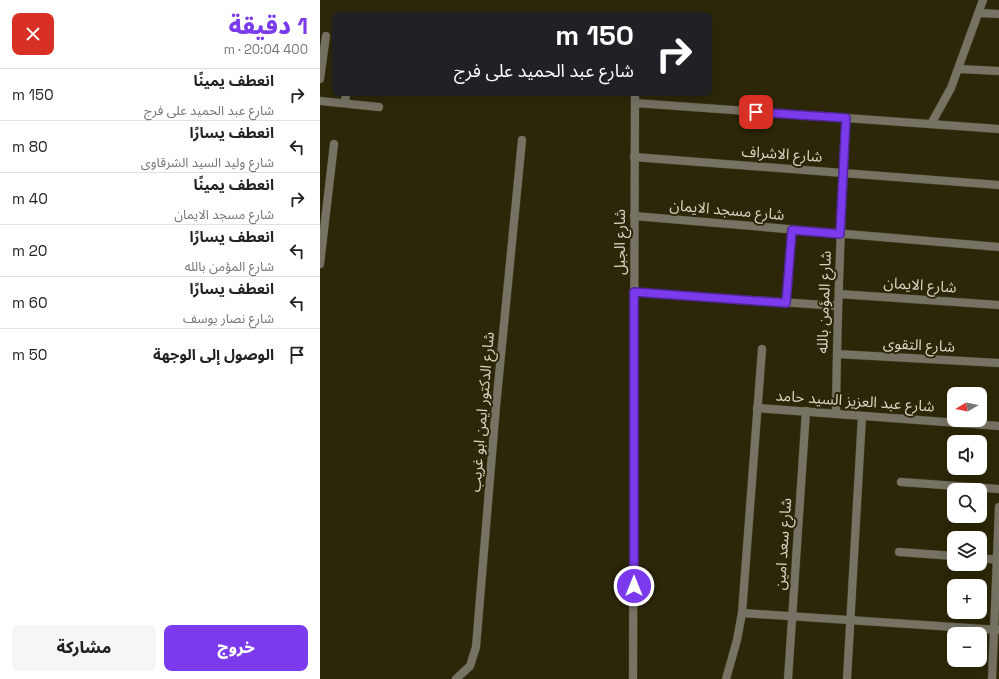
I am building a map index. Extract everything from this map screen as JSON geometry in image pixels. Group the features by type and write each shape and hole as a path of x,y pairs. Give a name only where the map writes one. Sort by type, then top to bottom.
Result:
{"street":[{"path":"931,124 951,88 959,69 983,0"},
{"path":"979,13 999,14"},
{"path":"320,79 326,36"},
{"path":"959,69 999,71"},
{"path":"345,103 346,96"},
{"name":"شارع الجبل","path":"634,679 635,96"},
{"path":"320,101 379,107"},
{"path":"635,103 999,129"},
{"name":"شارع المؤمن بالله","path":"836,414 840,234 846,118"},
{"name":"شارع الدكتور ايمن ابو غريب","path":"456,679 470,666 476,647 496,406 522,140"},
{"path":"320,264 334,144"},
{"name":"شارع الاشراف","path":"634,157 999,185"},
{"name":"شارع مسجد الايمان","path":"634,216 999,247"},
{"path":"786,303 792,230"},
{"path":"634,292 838,306"},
{"name":"شارع الايمان","path":"838,294 999,304"},
{"path":"726,679 737,640 742,612 762,349"},
{"name":"شارع التقوى","path":"837,354 999,363"},
{"name":"شارع عبد العزيز السيد حامد","path":"757,408 999,426"},
{"name":"شارع سعد امين","path":"788,679 806,411"},
{"path":"847,679 862,416"},
{"path":"900,482 999,489"},
{"path":"992,679 996,630 999,507"},
{"path":"899,552 947,555"},
{"path":"987,559 998,560"},
{"path":"742,612 996,630"}],"route":[{"path":"634,586 634,292 786,303 792,230 840,234 846,118 756,112"}]}
